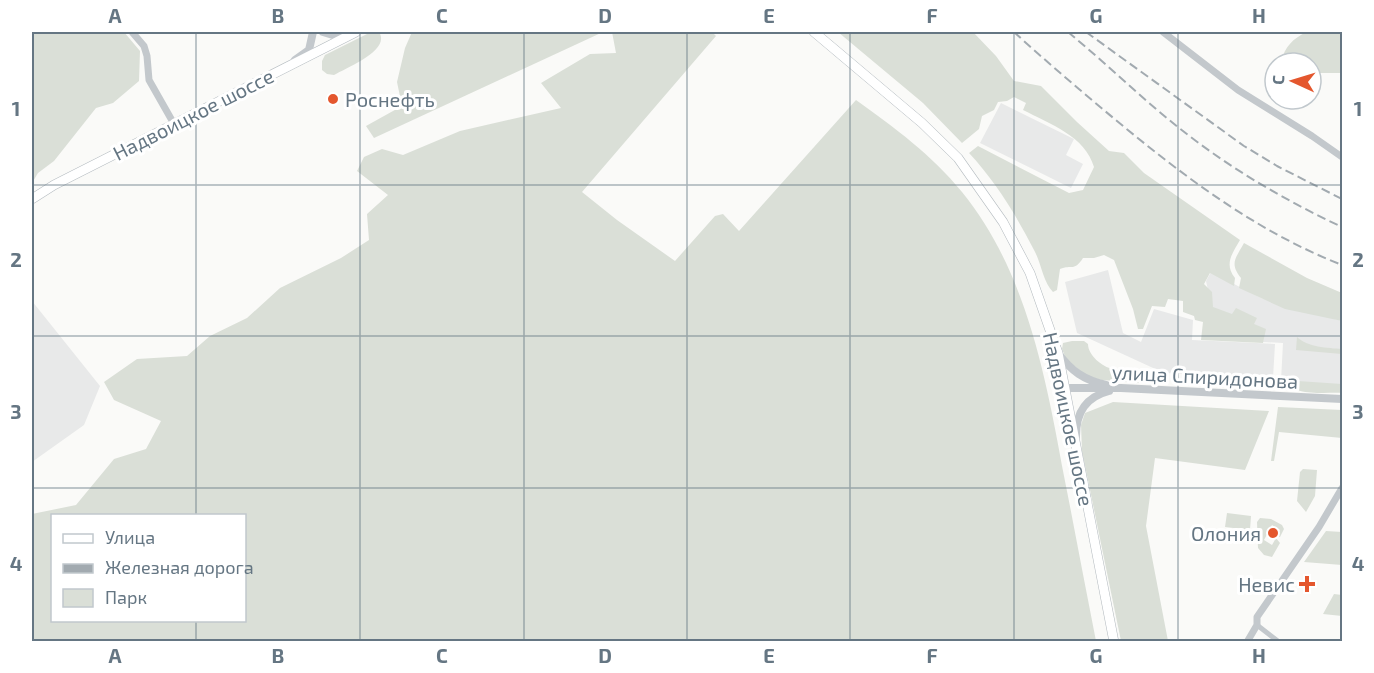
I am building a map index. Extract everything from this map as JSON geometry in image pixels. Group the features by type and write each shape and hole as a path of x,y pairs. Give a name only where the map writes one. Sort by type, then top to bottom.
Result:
{"main road":[{"name":"Надвоицкое шоссе","path":"814,32 922,123 958,158 1003,222 1030,273 1058,352 1114,642"},
{"name":"Надвоицкое шоссе","path":"32,199 54,185 353,33"}],"street":[{"path":"132,32 146,49 149,80 174,124"},
{"path":"284,69 309,50 313,32"},
{"path":"323,32 336,36 353,33"},
{"path":"1163,32 1238,90 1342,157"},
{"path":"1058,352 1067,366 1080,377 1121,388"},
{"name":"улица Спиридонова","path":"1065,388 1121,388 1342,399"},
{"path":"1077,448 1077,423 1086,403 1102,393 1121,388"},
{"path":"1247,642 1257,625 1257,617 1319,527 1342,488"},
{"path":"1257,625 1279,642"}],"shaded area":[{"path":"1001,103 1074,139 1066,155 1083,164 1071,188 980,143"},
{"path":"1108,270 1123,333 1141,342 1154,309 1193,320 1192,340 1275,344 1273,378 1164,373 1077,333 1065,282"},
{"path":"1211,272 1261,298 1342,321 1342,385 1281,381 1283,343 1263,342 1264,330 1212,308 1206,281"},
{"path":"32,301 100,386 84,425 32,462"}],"green space":[{"path":"32,32 124,32 140,51 139,81 113,103 96,108 54,161 38,173 32,183"},
{"path":"371,32 379,32 381,39 374,51 358,63 334,75 322,70 325,55"},
{"path":"412,32 603,32 374,138 366,126 402,106 397,82 405,48"},
{"path":"612,32 712,32 716,36 582,192 675,261 715,216 723,214 739,231 856,100 926,154 962,192 984,223 1003,256 1031,327 1050,402 1096,641 32,641 32,514 76,505 114,459 146,449 161,421 114,400 104,382 137,359 187,356 210,336 247,318 280,288 341,258 369,240 367,214 388,195 357,171 364,157 382,149 403,155 460,131 561,108 541,83 590,54 616,53"},
{"path":"838,32 973,32 996,56 1014,81 1041,86 1109,151 1124,153 1144,173 1240,240 1232,254 1230,264 1235,278 1234,286 1210,273 1204,284 1212,292 1213,307 1232,314 1236,308 1257,318 1254,324 1266,329 1263,343 1201,340 1203,322 1183,312 1183,301 1168,299 1165,307 1152,306 1143,329 1138,329 1133,309 1114,260 1104,255 1083,258 1075,266 1060,269 1057,290 1053,292 1013,212 997,187 969,153 978,146 1069,193 1083,190 1094,167 1083,147 1065,132 1023,110 1026,103 1014,97 998,102 994,110 982,116 979,129 962,143 923,103"},
{"path":"1306,32 1342,32 1342,73 1323,73 1323,51 1286,51 1297,37"},
{"path":"1244,243 1307,278 1342,293 1342,321 1285,309 1239,288 1241,278 1235,268 1235,260"},
{"path":"1297,337 1312,345 1342,349 1342,354 1296,350"},
{"path":"1084,341 1088,344 1093,356 1104,366 1134,372 1145,379 1141,383 1102,380 1086,376 1066,359 1062,349 1063,343"},
{"path":"1283,380 1342,384 1342,393 1302,391 1294,389"},
{"path":"1113,402 1269,411 1245,470 1155,458 1146,526 1168,641 1121,641 1082,451 1081,425 1085,413"},
{"path":"1278,407 1342,410 1342,438 1279,432 1274,461 1271,461"},
{"path":"1303,469 1317,470 1315,496 1306,512 1297,501 1300,472"},
{"path":"1227,513 1251,516 1250,530 1225,527"},
{"path":"1260,518 1271,519 1282,525 1284,529 1280,537 1277,536 1280,530 1272,525 1264,540 1272,545 1276,538 1280,543 1272,557 1264,555 1258,548 1257,522"},
{"path":"1326,531 1342,532 1342,565 1304,562"},
{"path":"1334,594 1342,595 1342,616 1323,614"}],"railway":[{"path":"1014,32 1117,121 1197,183 1281,237 1342,265"},
{"path":"1068,32 1155,108 1230,165 1274,192 1342,227"},
{"path":"1086,32 1244,146 1277,166 1342,199"}],"place":[{"name":"Роснефть","path":"333,99"},
{"name":"Олония","path":"1273,533"},
{"name":"Невис","path":"1307,584"}]}
